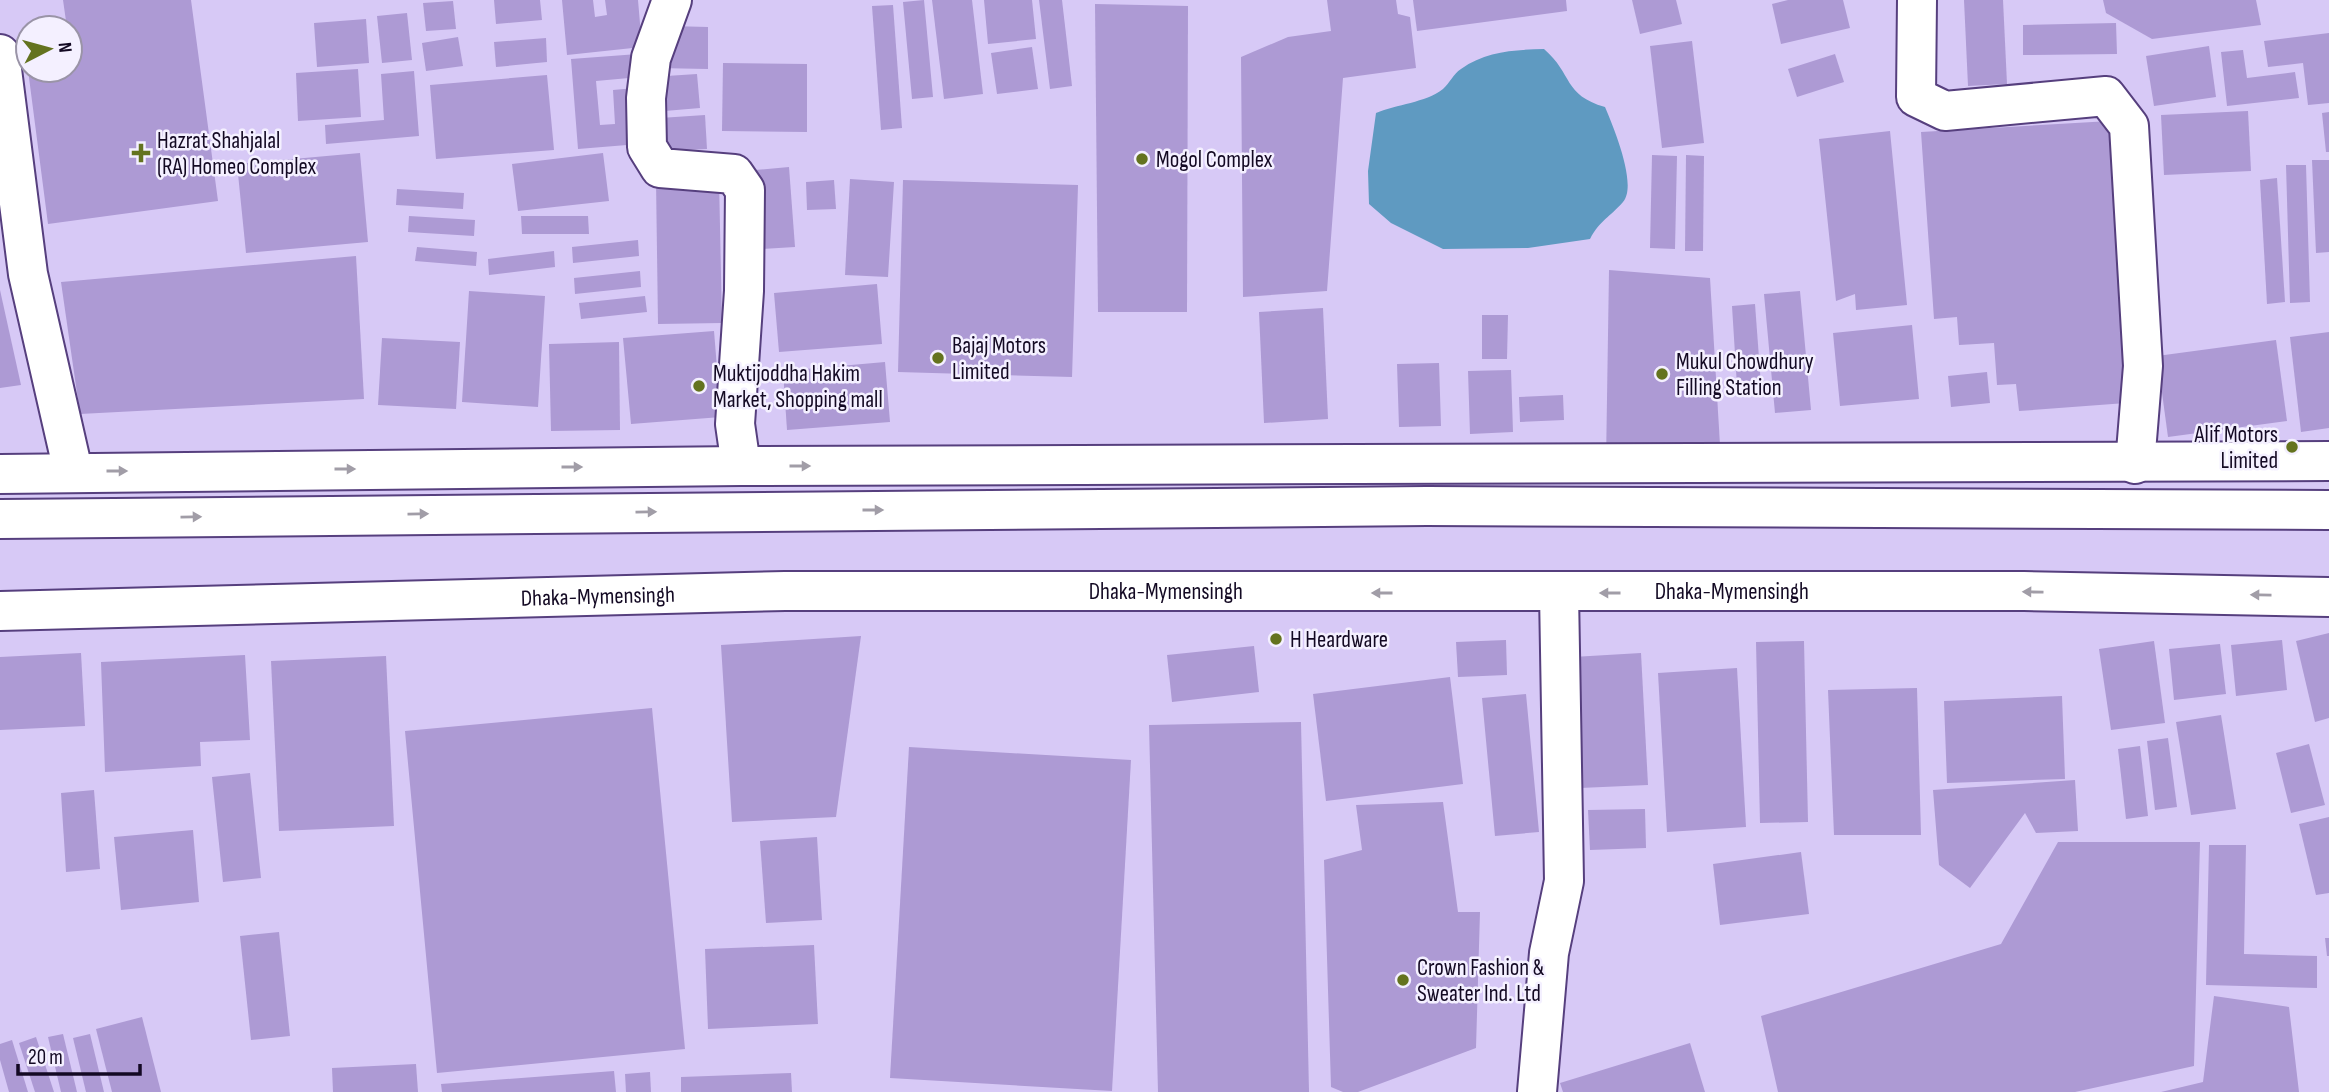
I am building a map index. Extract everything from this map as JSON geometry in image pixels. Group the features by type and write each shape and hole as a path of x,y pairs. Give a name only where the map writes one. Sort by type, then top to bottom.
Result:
{"main road":[{"path":"672,0 651,58 646,98 647,147 660,168 734,174 745,190 744,291 735,424 741,466"},
{"path":"1917,0 1916,97 1945,111 2106,96 2129,126 2143,366 2135,464"},
{"path":"0,54 28,274 72,471"},
{"path":"0,474 72,471 741,466 2135,464 2329,461"},
{"path":"0,519 1413,506 2329,510"},
{"name":"Dhaka-Mymensingh","path":"0,611 785,591 2024,591 2329,597"},
{"path":"1537,1092 1549,953 1564,881 1559,593"}],"water":[{"path":"1544,49 1575,90 1605,107 1623,155 1628,183 1627,194 1590,239 1528,248 1443,249 1391,223 1369,204 1368,171 1376,113 1436,94 1458,71 1480,58 1511,51"}],"building":[{"path":"63,0 191,0 218,201 48,224 30,84 84,84 84,14 65,14"},
{"path":"494,0 540,0 542,20 496,24"},
{"path":"562,0 593,0 595,17 607,15 605,0 638,0 642,47 567,55"},
{"path":"924,0 933,97 912,99 903,2"},
{"path":"932,0 972,0 983,94 944,99"},
{"path":"984,0 1032,0 1036,39 988,44"},
{"path":"1039,0 1062,0 1072,86 1050,89"},
{"path":"1327,0 1396,0 1398,14 1410,17 1416,68 1343,78 1327,291 1243,297 1241,57 1288,37 1331,31"},
{"path":"1413,0 1566,0 1567,11 1417,31"},
{"path":"1632,0 1676,0 1682,24 1640,34"},
{"path":"1788,0 1843,0 1850,28 1781,44 1772,4"},
{"path":"1964,0 2003,0 2007,84 1968,86"},
{"path":"2103,0 2256,0 2261,25 2152,39 2106,13"},
{"path":"453,1 456,29 426,31 423,3"},
{"name":"Mogol Complex","path":"1095,4 1188,6 1187,312 1098,312"},
{"path":"893,5 902,128 881,130 872,6"},
{"path":"407,13 412,60 382,63 377,16"},
{"path":"366,19 369,63 317,67 314,23"},
{"path":"2116,23 2117,54 2023,55 2023,25"},
{"path":"670,26 708,27 708,69 657,68"},
{"path":"2329,33 2329,103 2308,105 2303,63 2268,67 2264,41"},
{"path":"458,37 463,66 426,71 422,43"},
{"path":"546,38 547,62 496,67 494,42"},
{"path":"1692,41 1704,143 1662,148 1650,46"},
{"path":"2209,46 2216,97 2154,106 2146,56"},
{"path":"1032,47 1038,89 997,94 991,53"},
{"path":"2243,50 2247,78 2295,72 2299,98 2227,106 2221,52"},
{"path":"638,54 640,77 596,81 600,125 615,124 613,90 635,88 639,144 578,149 571,59"},
{"path":"1835,54 1844,82 1797,97 1788,69"},
{"path":"723,63 807,64 807,132 722,131"},
{"path":"358,69 361,117 298,121 296,73"},
{"path":"414,71 419,136 326,144 325,125 384,120 381,74"},
{"path":"697,74 700,108 653,112 651,77"},
{"path":"547,75 554,150 436,159 430,85"},
{"path":"2248,111 2251,171 2164,175 2161,115"},
{"path":"2329,112 2329,152 2326,152 2322,113"},
{"path":"705,115 707,149 662,151 660,118"},
{"path":"2110,121 2126,403 2019,411 2016,384 1997,385 1994,343 1959,345 1957,317 1934,319 1921,132"},
{"path":"1890,131 1907,305 1856,310 1855,294 1836,301 1819,139"},
{"path":"360,153 368,242 246,253 237,164"},
{"path":"603,153 609,201 518,211 512,164"},
{"path":"1652,155 1677,156 1675,249 1650,248"},
{"path":"1686,155 1704,156 1703,251 1685,251"},
{"path":"2312,160 2329,160 2329,252 2316,253"},
{"path":"2286,165 2306,165 2310,302 2290,303"},
{"path":"789,167 795,247 761,249 755,170"},
{"path":"2277,178 2285,302 2267,304 2260,180"},
{"path":"719,179 722,323 658,324 656,180"},
{"path":"850,179 894,182 888,277 845,275"},
{"path":"834,180 836,209 807,210 806,182"},
{"path":"903,180 1078,185 1072,377 898,372"},
{"path":"397,189 464,193 463,209 396,205"},
{"path":"409,216 475,220 474,236 408,232"},
{"path":"521,216 588,216 589,234 522,234"},
{"path":"638,240 639,256 573,263 572,247"},
{"path":"417,247 477,252 476,266 415,261"},
{"path":"554,251 555,267 489,275 488,259"},
{"path":"356,256 364,399 80,414 61,282"},
{"name":"Mukul Chowdhury Filling Station","path":"1609,270 1710,278 1720,445 1606,463"},
{"path":"640,271 641,287 575,294 574,278"},
{"path":"877,284 882,344 779,352 774,293"},
{"path":"0,290 21,385 0,388"},
{"path":"469,291 545,296 538,407 462,402"},
{"path":"1800,291 1811,410 1775,413 1764,294"},
{"path":"645,296 647,312 581,319 579,303"},
{"path":"1755,304 1761,385 1737,386 1732,306"},
{"path":"1323,308 1328,419 1264,423 1259,312"},
{"path":"1482,315 1508,315 1507,359 1482,359"},
{"path":"1912,325 1919,399 1840,406 1833,333"},
{"path":"714,331 721,417 631,424 623,338"},
{"path":"2329,332 2329,428 2301,432 2290,337"},
{"path":"382,338 460,342 456,409 378,405"},
{"path":"2276,340 2287,421 2168,437 2157,356"},
{"path":"619,342 620,430 551,431 549,344"},
{"path":"885,362 890,422 787,430 783,371"},
{"path":"1439,363 1441,426 1399,427 1397,364"},
{"path":"1511,370 1513,432 1470,434 1468,371"},
{"path":"1987,372 1990,403 1951,407 1948,376"},
{"path":"1563,395 1564,420 1520,422 1519,397"},
{"path":"2329,633 2329,718 2315,722 2296,641"},
{"path":"861,636 836,817 732,822 721,645"},
{"path":"1506,640 1507,675 1458,677 1456,642"},
{"path":"2282,640 2287,690 2236,696 2231,645"},
{"path":"1804,641 1808,822 1760,823 1756,642"},
{"path":"2154,641 2165,723 2111,730 2099,649"},
{"path":"2220,644 2226,694 2174,700 2169,649"},
{"path":"1254,646 1259,692 1172,702 1167,655"},
{"path":"81,653 85,726 0,730 0,657"},
{"path":"1641,653 1648,785 1580,788 1573,657"},
{"path":"245,655 250,740 200,742 201,766 105,772 101,662"},
{"path":"386,656 394,826 279,831 271,661"},
{"path":"1737,668 1746,827 1667,832 1658,673"},
{"path":"1450,677 1463,784 1326,801 1313,694"},
{"path":"1917,688 1921,835 1834,835 1828,690"},
{"path":"1526,694 1539,832 1495,836 1482,698"},
{"path":"2062,696 2065,779 1947,783 1944,701"},
{"path":"652,708 685,1049 437,1073 405,731"},
{"path":"2221,715 2236,809 2191,815 2176,722"},
{"path":"1301,722 1309,1092 1158,1092 1149,725"},
{"path":"2168,738 2177,807 2155,810 2147,741"},
{"path":"2309,744 2325,805 2291,813 2276,753"},
{"path":"2140,746 2148,816 2126,819 2118,749"},
{"path":"909,747 1131,760 1112,1091 890,1078"},
{"path":"250,773 261,878 223,882 212,777"},
{"path":"2075,780 2078,831 2036,833 2025,813 1970,888 1939,865 1933,790"},
{"path":"94,790 100,869 66,872 61,793"},
{"name":"Crown Fashion & Sweater Ind. Ltd","path":"1443,802 1458,912 1480,912 1476,1048 1358,1092 1343,1092 1331,1087 1324,860 1362,850 1356,805"},
{"path":"1645,809 1646,848 1590,850 1588,810"},
{"path":"2329,817 2329,893 2316,895 2299,824"},
{"path":"193,830 199,902 121,910 114,837"},
{"path":"817,837 822,920 766,923 760,841"},
{"path":"2058,842 2200,842 2194,1066 2075,1092 1778,1092 1761,1016 2001,944"},
{"path":"2209,845 2246,845 2244,954 2317,956 2317,988 2206,985"},
{"path":"1801,852 1809,914 1720,925 1713,864"},
{"path":"279,932 290,1036 251,1040 240,936"},
{"path":"2325,938 2329,938 2329,956 2327,956"},
{"path":"814,945 818,1024 708,1029 705,949"},
{"path":"2214,996 2289,1007 2299,1092 2161,1092 2203,1082"},
{"path":"142,1017 161,1092 112,1092 96,1029"},
{"path":"63,1034 77,1092 61,1092 48,1037"},
{"path":"90,1034 104,1092 86,1092 73,1038"},
{"path":"36,1037 54,1092 35,1092 19,1043"},
{"path":"12,1040 28,1092 9,1092 0,1060 0,1044"},
{"path":"1690,1043 1705,1092 1563,1092 1560,1083"},
{"path":"416,1064 418,1092 333,1092 332,1068"},
{"path":"614,1071 616,1092 442,1092 441,1084"},
{"path":"650,1072 651,1092 626,1092 625,1074"},
{"path":"791,1073 792,1092 681,1092 681,1077"}],"place":[{"name":"Hazrat Shahjalal (RA) Homeo Complex","path":"141,153"},
{"name":"Mogol Complex","path":"1142,159"},
{"name":"Bajaj Motors Limited","path":"938,358"},
{"name":"Mukul Chowdhury Filling Station","path":"1662,374"},
{"name":"Muktijoddha Hakim Market, Shopping mall","path":"699,386"},
{"name":"Alif Motors Limited","path":"2292,447"},
{"name":"H Heardware","path":"1276,639"},
{"name":"Crown Fashion & Sweater Ind. Ltd","path":"1403,980"}]}
